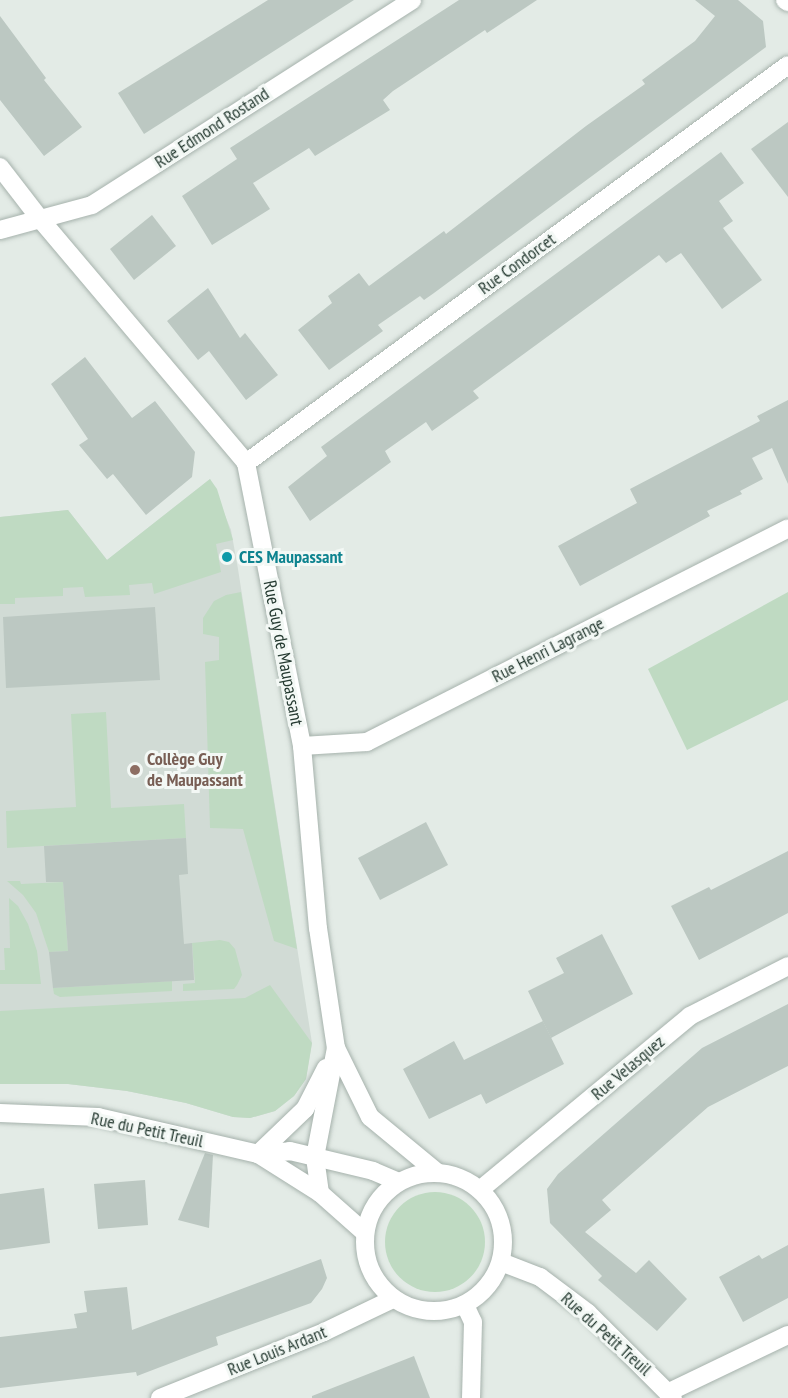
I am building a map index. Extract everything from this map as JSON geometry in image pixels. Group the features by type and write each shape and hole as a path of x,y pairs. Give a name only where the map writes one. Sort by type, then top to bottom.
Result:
{"street":[{"name":"Rue Edmond Rostand","path":"0,230 92,206 412,0"},
{"name":"Rue Condorcet","path":"246,463 788,65"},
{"name":"Rue Guy de Maupassant","path":"0,167 41,220 246,463 302,746 318,928 336,1048 370,1117 438,1173"},
{"name":"Rue Henri Lagrange","path":"302,746 367,742 788,528"},
{"name":"Rue Velasquez","path":"481,1189 690,1016 788,966"},
{"name":"Rue Guy de Maupassant","path":"320,1193 315,1158 336,1048"},
{"path":"258,1154 305,1109 336,1048"},
{"name":"Rue du Petit Treuil","path":"0,1113 98,1117 258,1154 290,1151 374,1172 399,1182"},
{"name":"Rue du Petit Treuil","path":"258,1154 320,1193 365,1233"},
{"path":"438,1173 460,1177 481,1189 502,1222 504,1242 501,1262 494,1279 481,1294 465,1305 447,1311 428,1312 410,1308 393,1299 380,1286 370,1270 365,1252 365,1233 371,1213 383,1195 399,1182 417,1174 438,1173"},
{"name":"Rue du Petit Treuil","path":"501,1262 540,1277 588,1313 671,1395"},
{"name":"Rue Louis Ardant","path":"160,1398 324,1332 393,1299"},
{"path":"465,1305 473,1322 471,1398"},
{"path":"671,1395 788,1335"}],"shaded area":[{"name":"Collège Guy de Maupassant","path":"210,479 231,530 238,569 312,1043 306,1079 294,1096 275,1111 250,1118 233,1117 186,1103 127,1091 68,1084 0,1084 0,517 68,510 107,560"}],"green space":[{"path":"210,479 217,489 233,540 216,544 221,572 154,594 152,583 129,585 130,595 85,597 83,587 63,588 63,596 15,598 15,604 0,604 0,517 68,510 107,560"},
{"path":"241,592 297,949 274,941 243,829 210,828 205,662 219,660 219,637 203,634 203,618 214,601 226,595"},
{"path":"788,592 788,700 687,750 648,669"},
{"path":"106,712 111,808 184,804 186,838 7,848 6,811 76,807 71,714"},
{"path":"7,881 20,881 21,884 63,882 68,951 49,952 36,913 23,895"},
{"path":"9,898 18,906 28,924 37,951 41,984 0,984 0,970 5,970 4,948 10,948"},
{"path":"220,940 229,942 235,949 242,975 237,985 234,989 183,991 183,984 195,983 192,943"},
{"path":"172,981 172,991 60,997 54,994 53,988"},
{"path":"270,985 312,1043 306,1079 294,1096 275,1111 250,1118 233,1117 186,1103 127,1091 68,1084 0,1084 0,1011 245,998"},
{"path":"435,1192 463,1200 477,1214 485,1242 477,1270 463,1284 435,1292 407,1284 393,1270 385,1242 393,1214 407,1200"}],"building":[{"path":"268,0 354,0 144,134 118,93"},
{"path":"459,0 537,0 487,33 485,30 393,91 383,100 390,110 315,156 309,148 253,183 270,209 212,245 182,196 237,159 230,148"},
{"path":"695,0 738,0 763,21 766,47 434,293 424,300 420,296 378,325 383,331 329,370 298,330 332,303 328,296 359,273 369,286 444,231 446,234 586,126 645,84 642,80 695,41 715,16"},
{"path":"0,16 46,78 44,80 82,127 44,156 0,100"},
{"path":"788,122 788,197 751,149"},
{"path":"721,152 744,183 719,201 733,221 723,228 762,280 722,309 681,253 666,263 659,255 473,391 479,398 432,431 426,422 385,451 391,462 310,521 288,487 327,456 321,447"},
{"path":"152,215 176,246 134,280 110,249"},
{"path":"208,288 240,338 245,333 278,375 246,400 209,351 198,360 167,321"},
{"path":"85,357 132,418 155,401 195,452 192,477 146,515 113,474 107,479 79,445 88,439 51,384"},
{"path":"788,400 788,484 772,448 752,458 763,479 740,491 742,494 707,511 710,516 580,586 558,546 637,503 630,489 760,421 757,416"},
{"path":"155,607 160,680 6,688 3,617"},
{"path":"426,822 448,865 380,900 358,858"},
{"path":"186,838 188,874 179,875 184,944 192,943 194,980 53,988 49,952 68,951 63,882 46,882 44,846"},
{"path":"788,851 788,913 699,960 671,906 709,887 711,890"},
{"path":"602,934 633,994 551,1038 528,991 564,973 556,958"},
{"path":"788,1004 788,1066 708,1107 602,1200 611,1210 585,1232 636,1273 649,1260 687,1299 657,1331 598,1280 602,1276 550,1223 547,1189 558,1174 702,1048"},
{"path":"543,1021 564,1064 486,1104 481,1094 429,1119 403,1069 454,1041 464,1060"},
{"path":"205,1153 213,1155 209,1228 178,1220"},
{"path":"145,1180 148,1225 98,1229 94,1184"},
{"path":"44,1188 50,1243 0,1250 0,1194"},
{"path":"788,1245 788,1298 743,1322 719,1277 759,1255 762,1259"},
{"path":"321,1259 327,1278 311,1303 216,1337 218,1345 137,1376 136,1372 0,1388 0,1337 77,1328 74,1314 87,1312 84,1291 127,1287 132,1330"},
{"path":"414,1356 430,1398 312,1398 312,1396"}],"place":[{"name":"CES Maupassant","path":"227,557"},
{"name":"Collège Guy de Maupassant","path":"135,770"}]}
